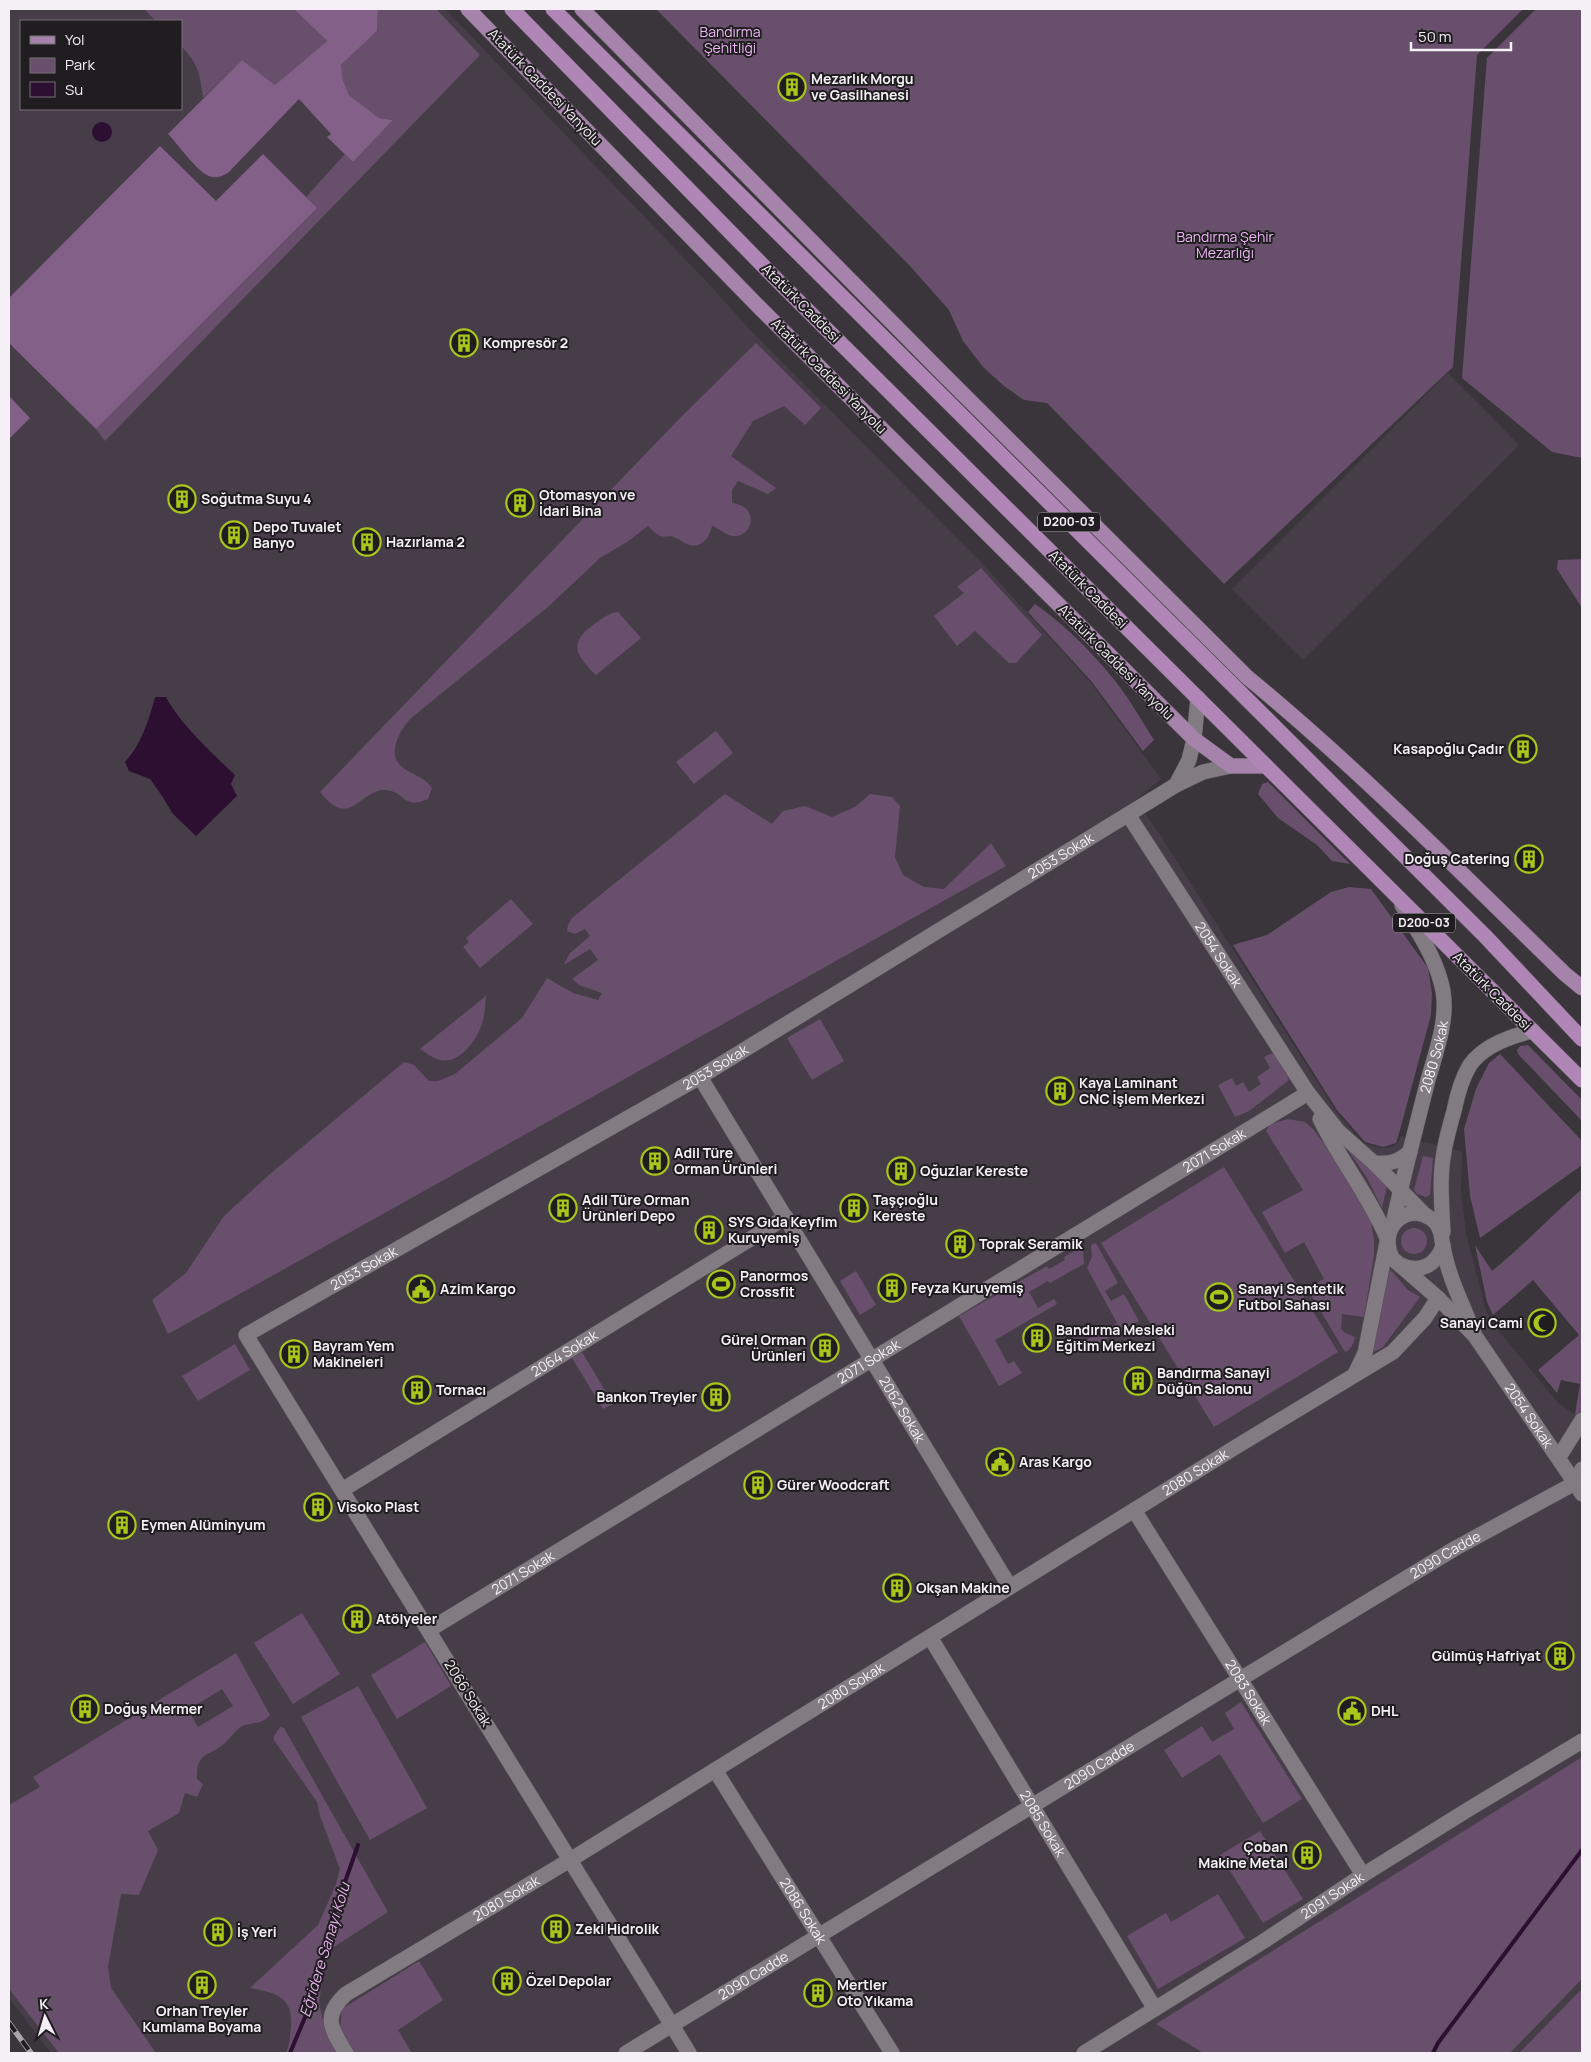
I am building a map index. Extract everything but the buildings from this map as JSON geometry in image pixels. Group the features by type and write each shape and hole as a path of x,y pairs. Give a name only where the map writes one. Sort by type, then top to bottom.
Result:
{"highway":[{"name":"Atatürk Caddesi","path":"512,9 779,282 1232,730 1582,1080"},
{"name":"D200-03","path":"553,9 1485,936 1582,1039"}],"main road":[{"name":"Atatürk Caddesi Yanyolu","path":"468,9 759,307 1194,739 1231,766"},
{"path":"582,9 943,374 1240,670 1392,805 1565,974 1582,988"},
{"path":"1231,766 1266,766"}],"street":[{"path":"1176,785 1189,760 1194,739 1198,698"},
{"name":"2053 Sokak","path":"246,1334 700,1077 1176,785 1203,772 1231,766"},
{"name":"2054 Sokak","path":"1128,816 1308,1092 1338,1130 1440,1228 1451,1274 1475,1336"},
{"name":"2080 Sokak","path":"1355,1375 1365,1353 1389,1235 1443,1022 1443,992 1435,964 1419,933 1396,896"},
{"path":"1565,974 1582,992"},
{"path":"1400,1265 1418,1269 1427,1267 1440,1254 1443,1241 1441,1190 1444,1153 1458,1096 1471,1064 1489,1048 1513,1035 1533,1032"},
{"name":"2062 Sokak","path":"700,1077 1010,1587"},
{"name":"2054 Sokak","path":"1308,1092 1327,1133 1389,1235 1393,1259 1438,1298 1475,1336 1559,1457 1580,1482"},
{"name":"2071 Sokak","path":"429,1630 1308,1092"},
{"path":"1374,1163 1390,1164 1410,1152"},
{"path":"1389,1235 1400,1218 1408,1214 1426,1216"},
{"name":"2064 Sokak","path":"342,1490 786,1218"},
{"name":"2080 Sokak","path":"346,2053 332,2030 331,2016 336,2004 346,1994 570,1860 1134,1510 1393,1352 1425,1318 1451,1274"},
{"name":"2066 Sokak","path":"246,1334 689,2053"},
{"path":"1559,1457 1582,1420"},
{"name":"2090 Cadde","path":"626,2053 1454,1549 1580,1482"},
{"name":"2083 Sokak","path":"1134,1510 1363,1875"},
{"name":"2085 Sokak","path":"930,1637 1155,2008"},
{"name":"2091 Sokak","path":"1084,2053 1264,1941 1469,1808 1582,1741"},
{"name":"2086 Sokak","path":"715,1770 892,2053"}],"shaded area":[{"path":"9,9 445,9 704,279 755,335 977,558 1091,683 1161,779 1136,800 1337,1113 1363,1143 1382,1148 1393,1147 1398,1143 1401,1136 1462,1152 1461,1191 1466,1233 1486,1311 1493,1324 1559,1404 1582,1419 1582,1757 1157,2024 1203,2053 51,2053 9,1998"},
{"path":"294,9 378,9 377,31 341,65 343,80 349,95 379,118 393,120 353,162 327,137 331,134 299,99 228,173 217,177 209,176 193,164 168,134 242,60 275,85 327,41"},
{"path":"160,146 216,201 263,154 317,208 96,429 9,343 9,298"},
{"path":"1448,373 1519,445 1303,660 1232,589"},
{"path":"9,396 30,418 9,439"},
{"path":"1582,1979 1582,2053 1510,2053 1552,2009"}],"green space":[{"path":"144,9 294,9 327,41 275,85 242,60 203,98 198,70 192,58 182,47 182,20 155,20"},
{"path":"378,9 436,9 480,55 105,441 96,429 316,208 306,197 345,154 353,162 393,120 379,118 349,95 343,80 341,65 377,31"},
{"name":"Bandırma Şehir Mezarlığı","path":"656,9 1523,9 1477,55 1453,367 1224,584 1047,403 1024,400 1004,386 983,367 963,341 949,310 910,266"},
{"path":"1536,9 1582,9 1582,458 1552,452 1462,378 1487,58"},
{"path":"756,343 821,408 805,425 784,406 753,421 731,456 776,488 768,494 738,481 732,490 732,503 742,506 748,511 751,517 748,529 743,534 736,536 729,535 712,526 706,539 695,546 670,536 658,535 648,526 627,542 600,558 549,606 411,718 397,740 395,747 396,759 400,765 425,780 432,788 428,799 414,803 409,802 393,791 386,790 377,791 347,808 340,808 331,803 320,792 681,417"},
{"path":"1582,559 1582,608 1557,569 1558,560"},
{"path":"981,568 1042,635 1016,663 1009,663 975,631 957,646 934,616 964,593 957,587"},
{"path":"1035,604 1078,640 1099,661 1121,689 1154,740 1143,751 1092,682 1028,612"},
{"path":"618,612 641,638 596,675 580,656 578,644 580,638 593,625 608,615"},
{"path":"716,731 733,753 694,784 676,762"},
{"path":"1268,782 1350,864 1332,861 1317,845 1278,818 1258,794 1262,784"},
{"path":"725,794 772,824 783,811 805,806 832,817 855,807 870,794 892,797 900,806 895,857 903,875 924,887 944,889 991,843 1006,866 168,1334 152,1300 186,1273 224,1216 270,1174 404,1062 414,1065 429,1081 438,1081 455,1074 522,1018 547,978 573,993 598,1000 602,993 579,985 572,979 598,960 590,949 564,965 569,954 590,936 585,929 575,934 567,931 572,918"},
{"path":"1349,887 1371,889 1428,968 1432,993 1431,1015 1396,1143 1383,1147 1365,1142 1337,1110 1233,945 1267,935 1331,892"},
{"path":"511,899 533,924 480,968 463,947 469,942 466,938"},
{"path":"486,996 484,1017 479,1031 471,1045 459,1056 445,1060 435,1058 420,1049"},
{"path":"820,1019 844,1061 812,1080 787,1038"},
{"path":"1528,1045 1582,1100 1582,1121 1518,1054 1517,1050 1520,1046"},
{"path":"1275,1052 1289,1080 1249,1111 1235,1117 1218,1085 1232,1078 1236,1086 1243,1082 1249,1092 1261,1084 1257,1077 1270,1068 1264,1057"},
{"path":"1500,1054 1582,1141 1582,1165 1480,1238 1470,1196 1464,1129 1476,1089 1489,1063"},
{"path":"1288,1119 1305,1122 1313,1129 1365,1206 1371,1222 1374,1256 1364,1317 1342,1314 1341,1329 1355,1337 1351,1348 1345,1352 1307,1288 1324,1279 1304,1242 1285,1253 1262,1212 1303,1190 1266,1131 1270,1124"},
{"path":"1338,1135 1387,1186 1382,1208 1367,1178"},
{"path":"1423,1156 1433,1158 1430,1195 1426,1197 1417,1194 1414,1190"},
{"name":"Sanayi Sentetik Futbol Sahası","path":"1224,1167 1338,1352 1214,1427 1101,1243"},
{"path":"1582,1189 1582,1410 1577,1417 1575,1414 1580,1384 1561,1380 1557,1393 1538,1370 1579,1335 1533,1280 1493,1315 1487,1302 1475,1245 1492,1271"},
{"path":"1414,1228 1423,1232 1427,1241 1423,1250 1414,1254 1405,1250 1401,1241 1405,1232"},
{"path":"1096,1243 1118,1283 1105,1291 1111,1301 1124,1294 1139,1321 1086,1350 1082,1342 1117,1323 1087,1268 1092,1257 1091,1245"},
{"path":"1083,1246 1084,1264 1050,1283 1048,1281 1029,1292 1038,1308 1054,1299 1057,1304 995,1340 1008,1364 1014,1361 1022,1373 999,1386 959,1316 1047,1266 1049,1269 1065,1260 1064,1257"},
{"path":"1390,1269 1408,1290 1420,1297 1383,1347 1370,1354"},
{"path":"856,1271 876,1305 860,1315 840,1281"},
{"path":"235,1344 250,1370 198,1401 182,1376"},
{"path":"582,1352 613,1404 603,1409 572,1358"},
{"path":"302,1613 340,1674 293,1704 254,1643"},
{"path":"425,1642 451,1686 397,1719 371,1675"},
{"path":"236,1653 270,1715 262,1721 242,1726 225,1743 201,1759 197,1770 197,1779 203,1784 197,1797 185,1793 179,1813 148,1831 158,1850 139,1895 121,1894 108,1967 111,1988 156,2053 59,2053 9,1989 9,1805 40,1787 33,1777","holes":["222,1689 233,1706 198,1727 188,1710"]},
{"path":"358,1686 427,1808 370,1840 301,1717"},
{"path":"1241,1702 1302,1799 1263,1823 1220,1754 1182,1778 1164,1750 1202,1726 1212,1742 1234,1729 1225,1713"},
{"path":"280,1727 284,1728 388,1912 326,1952 319,2003 325,2030 338,2053 286,2053 291,2026 289,2008 281,1998 274,1994 250,1988 318,1925 336,1884 340,1869 320,1816 317,1802 274,1740 274,1736"},
{"path":"1582,1757 1582,1979 1510,2053 1203,2053 1156,2024"},
{"path":"1260,1831 1303,1899 1263,1923 1220,1855"},
{"path":"1218,1894 1245,1938 1158,1989 1127,1936 1166,1913 1171,1922"},
{"path":"419,1961 443,2000 398,2030 412,2053 354,2053 340,2030 342,2009"},
{"path":"1582,1989 1582,2053 1519,2053"}],"water":[{"path":"102,122 109,125 112,132 109,139 102,142 95,139 92,132 95,125"},
{"path":"155,697 166,697 188,728 235,775 231,784 237,796 196,836 173,814 150,779 129,771 125,762 140,740"}],"waterway":[{"name":"Eğridere Sanayi Kolu","path":"290,2053 311,2003 320,1973 326,1936 358,1845"},
{"path":"1433,2053 1438,2043 1582,1850"}],"railway":[{"path":"9,2023 31,2053"}],"place":[{"name":"Mezarlık Morgu ve Gasilhanesi","path":"792,87"},
{"name":"Kompresör 2","path":"464,343"},
{"name":"Soğutma Suyu 4","path":"182,499"},
{"name":"Otomasyon ve İdari Bina","path":"520,503"},
{"name":"Depo Tuvalet Banyo","path":"234,535"},
{"name":"Hazırlama 2","path":"367,542"},
{"name":"Kasapoğlu Çadır","path":"1523,749"},
{"name":"Doğuş Catering","path":"1529,859"},
{"name":"Kaya Laminant CNC İşlem Merkezi","path":"1060,1091"},
{"name":"Adil Türe Orman Ürünleri","path":"655,1161"},
{"name":"Oğuzlar Kereste","path":"901,1171"},
{"name":"Adil Türe Orman Ürünleri Depo","path":"563,1208"},
{"name":"Taşçıoğlu Kereste","path":"854,1208"},
{"name":"SYS Gıda Keyfim Kuruyemiş","path":"709,1230"},
{"name":"Toprak Seramik","path":"960,1244"},
{"name":"Panormos Crossfit","path":"721,1284"},
{"name":"Feyza Kuruyemiş","path":"892,1288"},
{"name":"Azim Kargo","path":"421,1289"},
{"name":"Sanayi Sentetik Futbol Sahası","path":"1219,1297"},
{"name":"Sanayi Cami","path":"1542,1323"},
{"name":"Bandırma Mesleki Eğitim Merkezi","path":"1037,1338"},
{"name":"Gürel Orman Ürünleri","path":"825,1348"},
{"name":"Bayram Yem Makineleri","path":"294,1354"},
{"name":"Bandırma Sanayi Düğün Salonu","path":"1138,1381"},
{"name":"Tornacı","path":"417,1390"},
{"name":"Bankon Treyler","path":"716,1397"},
{"name":"Aras Kargo","path":"1000,1462"},
{"name":"Gürer Woodcraft","path":"758,1485"},
{"name":"Visoko Plast","path":"318,1507"},
{"name":"Eymen Alüminyum","path":"122,1525"},
{"name":"Okşan Makine","path":"897,1588"},
{"name":"Atölyeler","path":"357,1619"},
{"name":"Gülmüş Hafriyat","path":"1560,1656"},
{"name":"Doğuş Mermer","path":"85,1709"},
{"name":"DHL","path":"1352,1711"},
{"name":"Çoban Makine Metal","path":"1307,1855"},
{"name":"Zeki Hidrolik","path":"556,1929"},
{"name":"İş Yeri","path":"218,1932"},
{"name":"Özel Depolar","path":"507,1981"},
{"name":"Orhan Treyler Kumlama Boyama","path":"202,1985"},
{"name":"Mertler Oto Yıkama","path":"818,1993"}],"park label":[{"name":"Bandırma Şehitliği","path":"730,40"}]}
